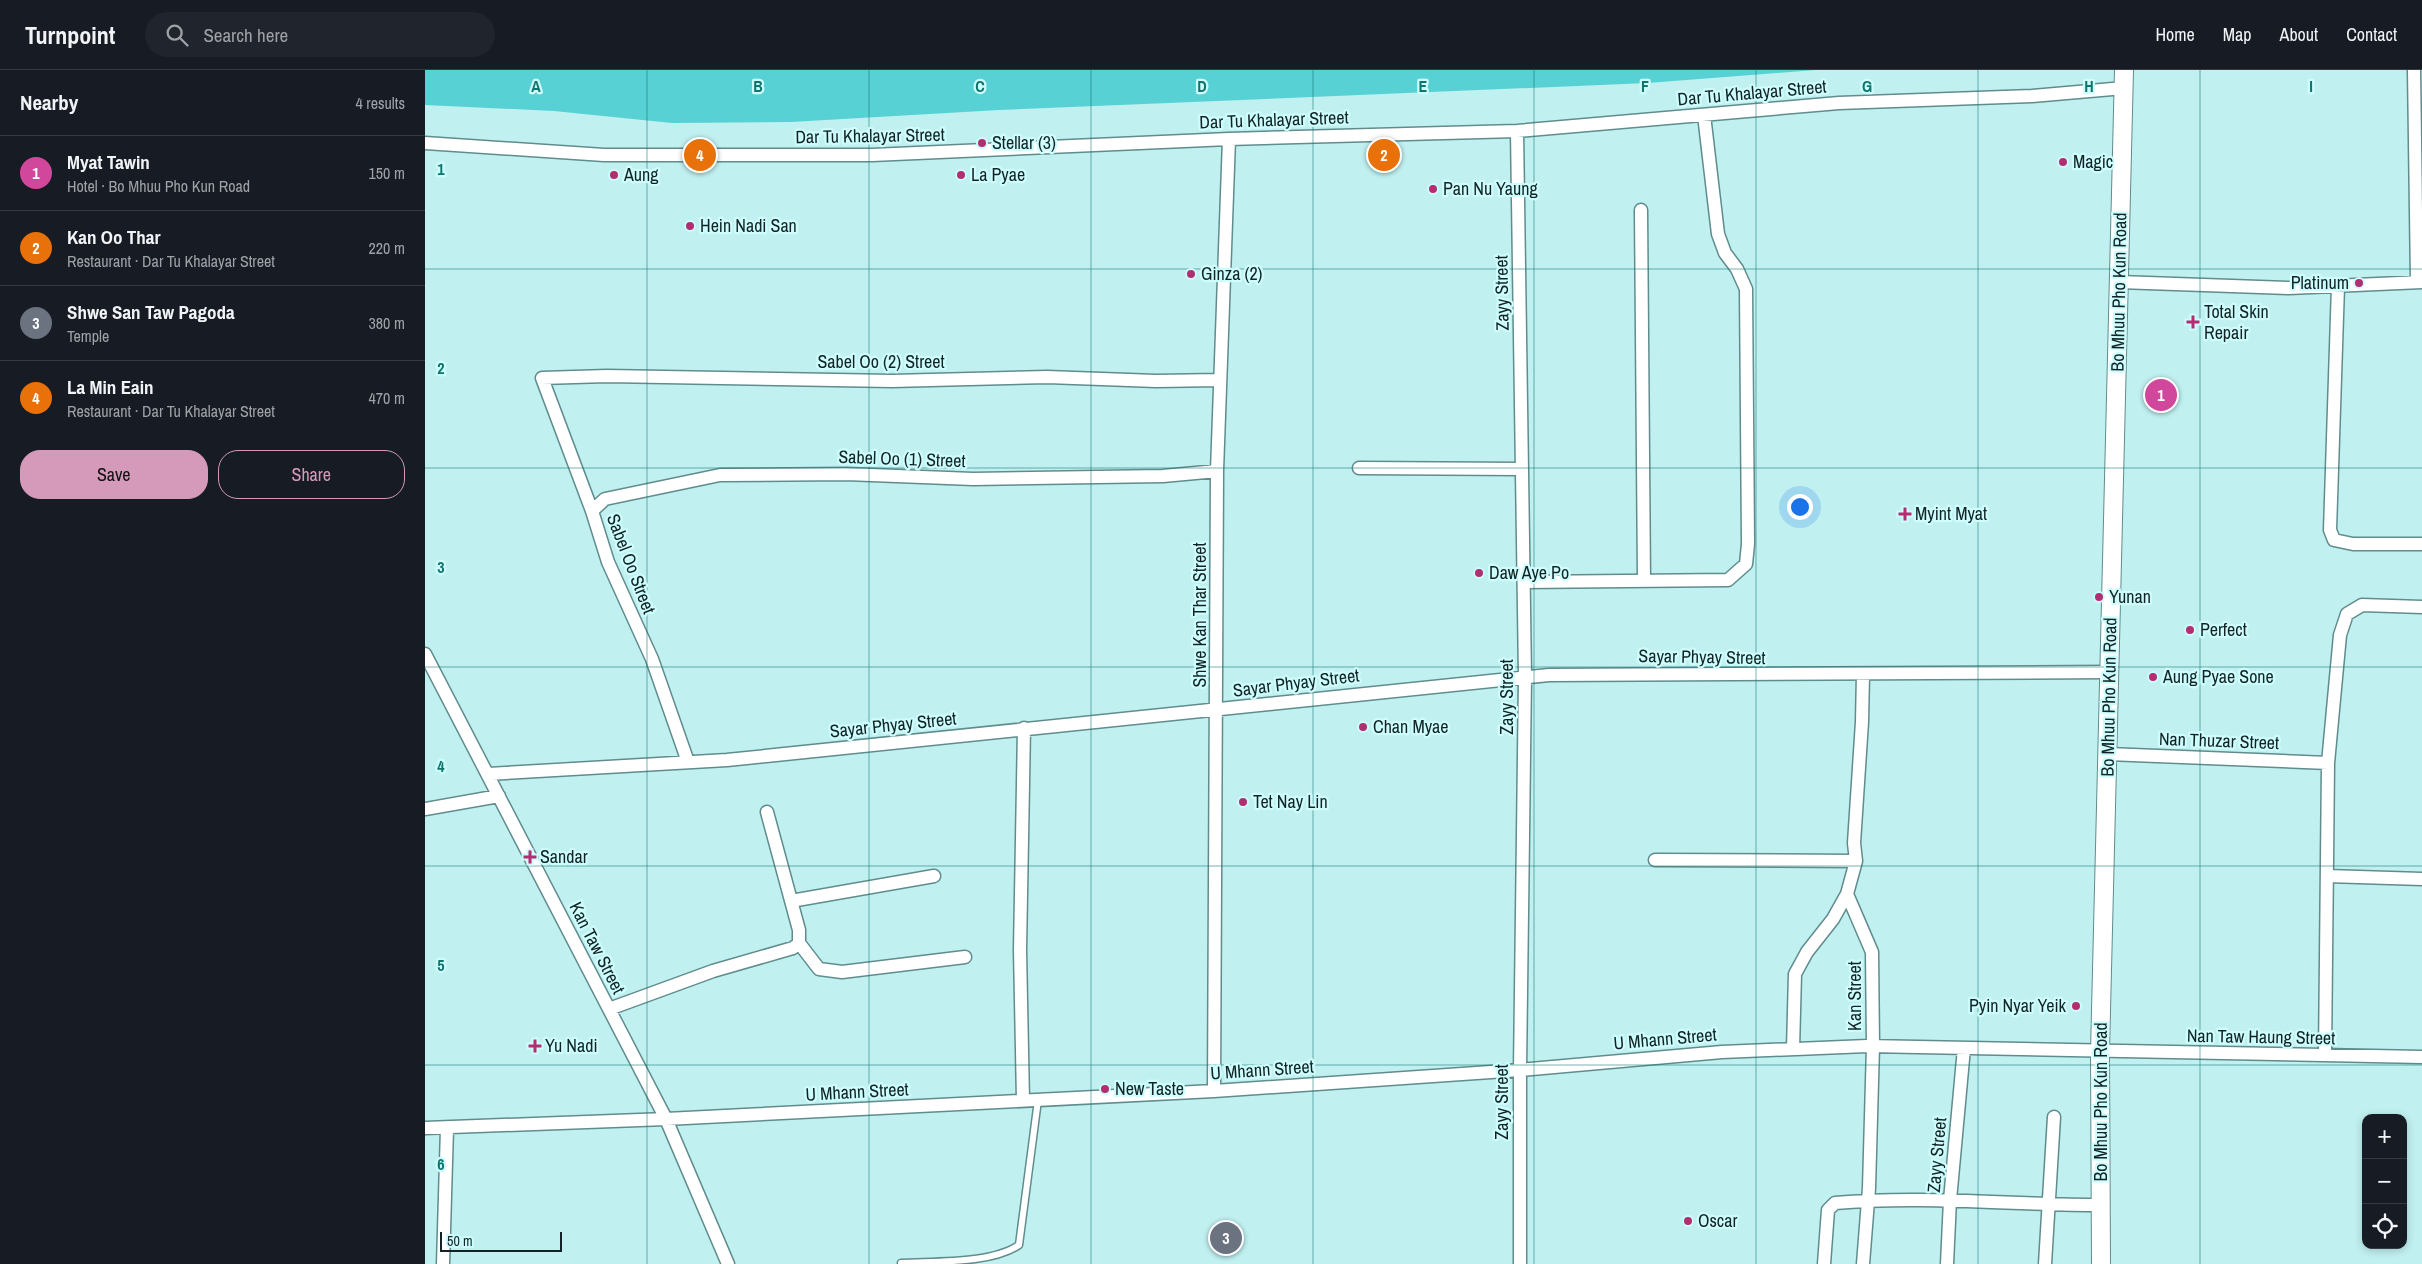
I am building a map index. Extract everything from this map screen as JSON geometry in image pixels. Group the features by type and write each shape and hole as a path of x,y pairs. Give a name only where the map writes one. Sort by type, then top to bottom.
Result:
{"street":[{"name":"Bo Mhuu Pho Kun Road","path":"2101,1264 2100,1052 2124,70"},
{"path":"2119,282 2289,288 2419,282 2414,70"},
{"name":"Dar Tu Khalayar Street","path":"425,143 604,155 871,156 1229,139 1517,131 1839,103 2032,96 2124,88"},
{"path":"1524,582 1729,580 1746,564 1748,544 1746,289 1737,269 1725,253 1718,234 1704,115"},
{"name":"Zayy Street","path":"1517,131 1525,677 1520,1070 1520,1264"},
{"name":"Shwe Kan Thar Street","path":"1214,1090 1217,471 1229,139"},
{"path":"1641,210 1644,581"},
{"path":"2338,286 2330,530 2334,540 2353,544 2422,544"},
{"name":"Sabel Oo (2) Street","path":"542,378 636,376 892,381 1047,377 1156,381 1220,380"},
{"name":"Sabel Oo Street","path":"542,378 592,511 608,562 652,659 688,762"},
{"path":"1359,468 1522,469"},
{"name":"Sabel Oo (1) Street","path":"592,511 605,499 721,475 846,474 973,479 1163,476 1217,471"},
{"path":"2325,1055 2328,763 2340,635 2347,614 2362,605 2422,608"},
{"name":"Kan Taw Street","path":"425,654 666,1119 728,1264"},
{"name":"Sayar Phyay Street","path":"488,774 688,762 1217,710 1525,677 1618,673 2109,672"},
{"path":"1793,1049 1795,974 1807,952 1833,919 1847,894 1856,860 1854,843 1862,722 1863,674"},
{"path":"1023,1101 1020,950 1025,728"},
{"name":"Nan Thuzar Street","path":"2108,754 2328,763"},
{"path":"425,810 499,796"},
{"path":"767,812 799,930 799,943 819,969 842,972 965,956"},
{"path":"1655,860 1856,860"},
{"path":"791,901 934,876"},
{"path":"2327,876 2422,879"},
{"name":"Kan Street","path":"1847,894 1872,952 1873,1046 1868,1200 1863,1264"},
{"path":"609,1009 713,971 793,948 799,943"},
{"name":"U Mhann Street","path":"425,1128 666,1119 1214,1090 1520,1070 1722,1052 1873,1046 2100,1052"},
{"name":"Zayy Street","path":"1947,1264 1950,1200 1964,1048"},
{"name":"Nan Taw Haung Street","path":"2100,1052 2422,1056"},
{"path":"2045,1264 2047,1205 2054,1116"},
{"path":"443,1264 447,1128"},
{"path":"1824,1264 1828,1210 1835,1202 1950,1200 2047,1205 2101,1205"}],"lane":[{"path":"901,1263 986,1259 1010,1252 1019,1245 1037,1100"}],"water":[{"path":"425,70 1815,70 1648,83 999,110 791,122 672,123 554,111 425,105"}],"place":[{"name":"Stellar (3)","path":"982,143"},
{"name":"La Min Eain","path":"700,155"},
{"name":"Kan Oo Thar","path":"1384,155"},
{"name":"Magic","path":"2063,162"},
{"name":"Aung","path":"614,175"},
{"name":"La Pyae","path":"961,175"},
{"name":"Pan Nu Yaung","path":"1433,189"},
{"name":"Hein Nadi San","path":"690,226"},
{"name":"Ginza (2)","path":"1191,274"},
{"name":"Platinum","path":"2359,283"},
{"name":"Total Skin Repair","path":"2193,322"},
{"name":"Myat Tawin","path":"2161,395"},
{"name":"Myint Myat","path":"1905,514"},
{"name":"Daw Aye Po","path":"1479,573"},
{"name":"Yunan","path":"2099,597"},
{"name":"Perfect","path":"2190,630"},
{"name":"Aung Pyae Sone","path":"2153,677"},
{"name":"Chan Myae","path":"1363,727"},
{"name":"Tet Nay Lin","path":"1243,802"},
{"name":"Sandar","path":"530,857"},
{"name":"Pyin Nyar Yeik","path":"2076,1006"},
{"name":"Yu Nadi","path":"535,1046"},
{"name":"New Taste","path":"1105,1089"},
{"name":"Oscar","path":"1688,1221"},
{"name":"Shwe San Taw Pagoda","path":"1226,1238"}]}
